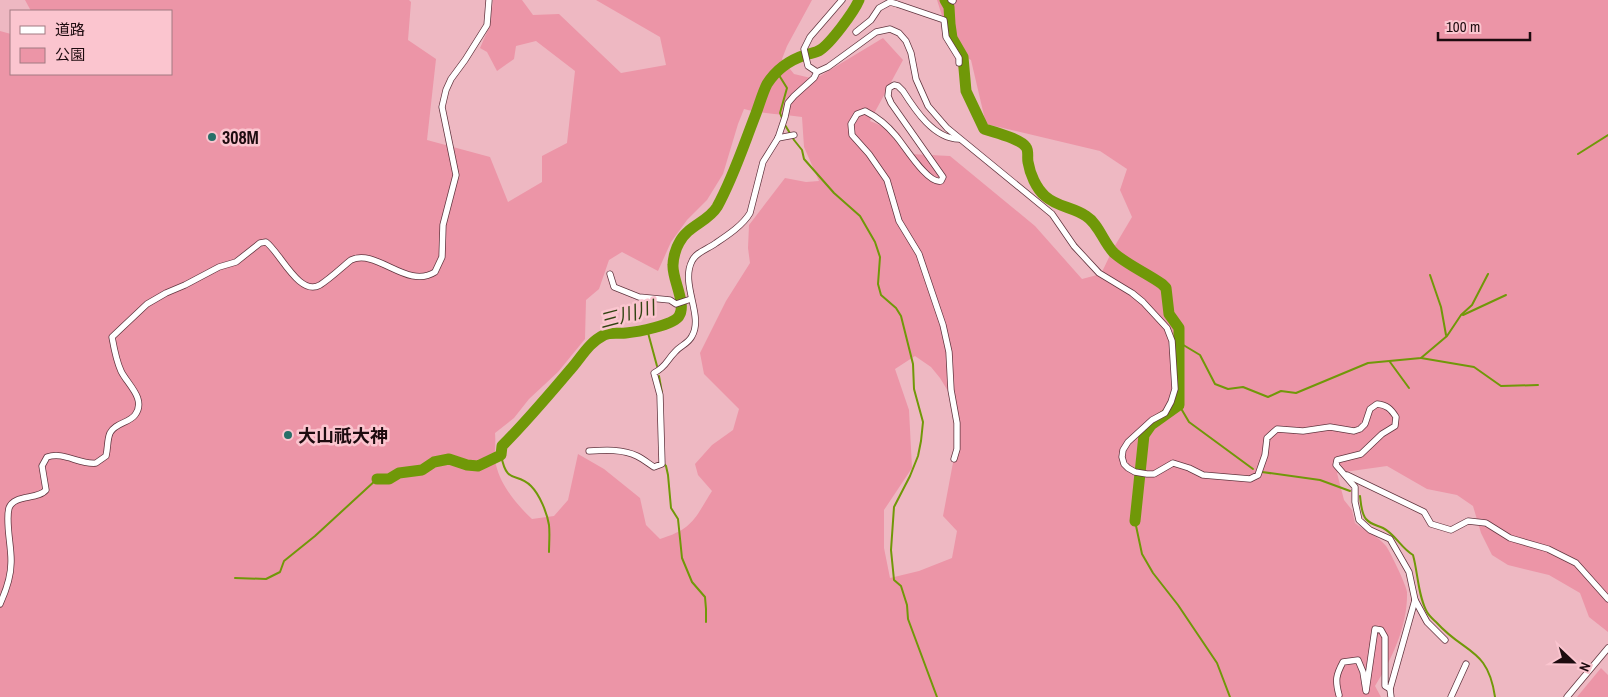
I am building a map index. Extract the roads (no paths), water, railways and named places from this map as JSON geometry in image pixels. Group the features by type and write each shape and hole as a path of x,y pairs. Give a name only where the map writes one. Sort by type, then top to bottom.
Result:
{"street":[{"path":"0,604 12,564 9,508 13,503 42,494 46,490 42,466 47,457 54,454 85,463 96,463 106,456 113,428 135,416 138,408 138,398 121,371 112,337 147,304 219,267 236,262 260,243 266,242 273,247 295,277 311,288 319,286 357,257 422,277 435,272 442,257 443,225 456,175 442,107 451,79 487,25 489,0"},
{"path":"817,72 808,66 804,49 810,38 842,0"},
{"path":"856,32 871,20 879,8 890,2 897,2 944,20 946,37 959,58 959,63"},
{"path":"589,451 628,453 635,455 654,467 662,464 660,400 654,373 664,368 676,350 692,338 695,320 689,300 688,279 691,262 695,256 715,244 746,220 750,213 763,162 778,138 788,103 814,78 817,72 828,67 876,32 890,29 899,33 906,41 911,53 916,79 928,106 959,139 1052,214 1074,246 1099,273 1132,293 1167,328 1172,342 1175,389 1171,402 1165,413 1152,420 1128,442 1123,450 1124,464 1135,472 1147,474 1154,474 1173,463 1203,475 1250,479 1258,475 1265,455 1267,438 1277,429 1303,431 1330,427 1354,431 1366,424 1370,410 1377,404 1386,405 1396,417 1395,426 1382,434 1361,454 1337,460 1336,465 1355,486 1355,502 1359,520 1370,530 1390,539 1409,572 1415,600 1428,622 1446,640"},
{"path":"954,459 957,449 957,423 949,352 943,325 919,254 899,221 886,180 852,135 851,124 857,114 865,111 878,119 895,135 924,173 937,182 941,181 943,177 891,103 888,96 890,88 894,85 903,91 928,126 953,139 959,139"},
{"path":"778,138 794,135"},
{"path":"610,274 614,287 639,297 670,300 676,304 689,300"},
{"path":"1345,474 1424,512 1431,524 1451,530 1468,521 1486,523 1510,538 1570,559 1576,563 1608,599"},
{"path":"1391,697 1390,689 1415,600"},
{"path":"1339,695 1336,684 1337,674 1343,662 1358,660 1366,691 1375,629 1382,630 1386,637 1385,686 1390,689"},
{"path":"1567,697 1608,648"},
{"path":"1451,697 1466,664"}],"waterway":[{"name":"三川川","path":"377,479 389,479 399,473 422,470 434,462 449,459 467,465 478,466 501,455 502,446 537,409 589,346 598,338 609,334 655,328 676,319 681,311 680,298 673,271 677,248 687,232 708,217 717,207 733,174 767,84 779,70 789,63 824,47 841,27 859,0"},
{"path":"945,0 949,7 952,38 963,57 966,91 984,129 1007,136 1023,144 1027,150 1032,176 1036,185 1045,196 1090,219 1114,253 1166,288 1169,314 1179,328 1179,405 1151,425 1144,435 1135,521"},
{"path":"777,72 787,88 780,113 782,118"},
{"path":"785,125 802,150 804,159 834,193 860,216 875,242 880,257 878,284 881,295 896,308 901,316 913,364 914,389 923,422 918,456 894,507 891,550 894,580 901,586 907,605 908,619 937,697"},
{"path":"1578,154 1608,135"},
{"path":"1180,343 1200,355 1215,384 1228,389 1243,387 1268,397 1281,391 1296,393 1368,363 1421,358 1447,336 1461,315 1472,305 1488,274"},
{"path":"1430,275 1441,307 1446,335"},
{"path":"1463,315 1506,295"},
{"path":"647,329 657,366"},
{"path":"1421,358 1474,367 1501,386 1538,385"},
{"path":"1390,362 1409,388"},
{"path":"659,376 662,393"},
{"path":"1179,405 1189,422 1253,469"},
{"path":"501,455 506,471 513,477 521,479 531,486 540,499 549,525 549,552"},
{"path":"663,463 666,466 668,475 671,508 678,519 682,558 692,582 705,597 706,622"},
{"path":"1262,472 1320,480 1350,491"},
{"path":"235,578 266,579 280,572 284,561 315,536 377,479"},
{"path":"1360,496 1364,517 1372,524 1383,528 1395,537 1413,555 1420,592 1427,612 1447,633 1481,660 1492,681 1495,697"},
{"path":"1135,521 1142,554 1153,573 1178,605 1217,663 1230,697"}],"place":[{"name":"308M","path":"212,137"},
{"name":"大山祇大神","path":"288,435"}]}
